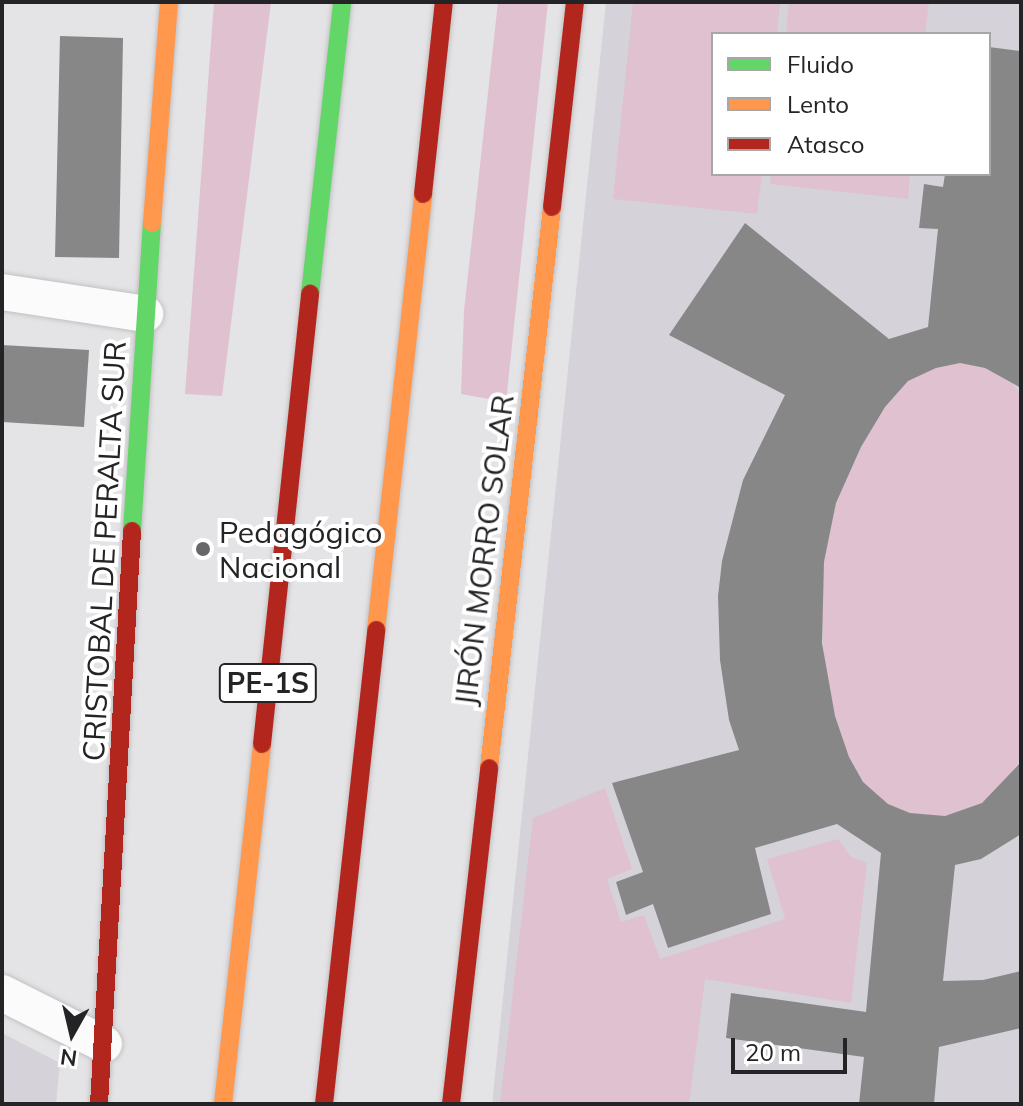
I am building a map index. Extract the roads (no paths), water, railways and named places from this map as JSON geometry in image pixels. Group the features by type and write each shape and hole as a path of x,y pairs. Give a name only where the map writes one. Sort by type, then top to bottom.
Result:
{"main road":[{"name":"CRISTOBAL DE PERALTA SUR","path":"99,1104 145,314 169,2"},
{"name":"PE-1S","path":"223,1104 342,2"},
{"path":"324,1104 444,2"},
{"name":"JIRÓN MORRO SOLAR","path":"451,1104 575,2"}],"street":[{"path":"2,292 145,314"},
{"path":"2,993 104,1044"}],"place":[{"name":"Pedagógico Nacional","path":"203,549"}]}
